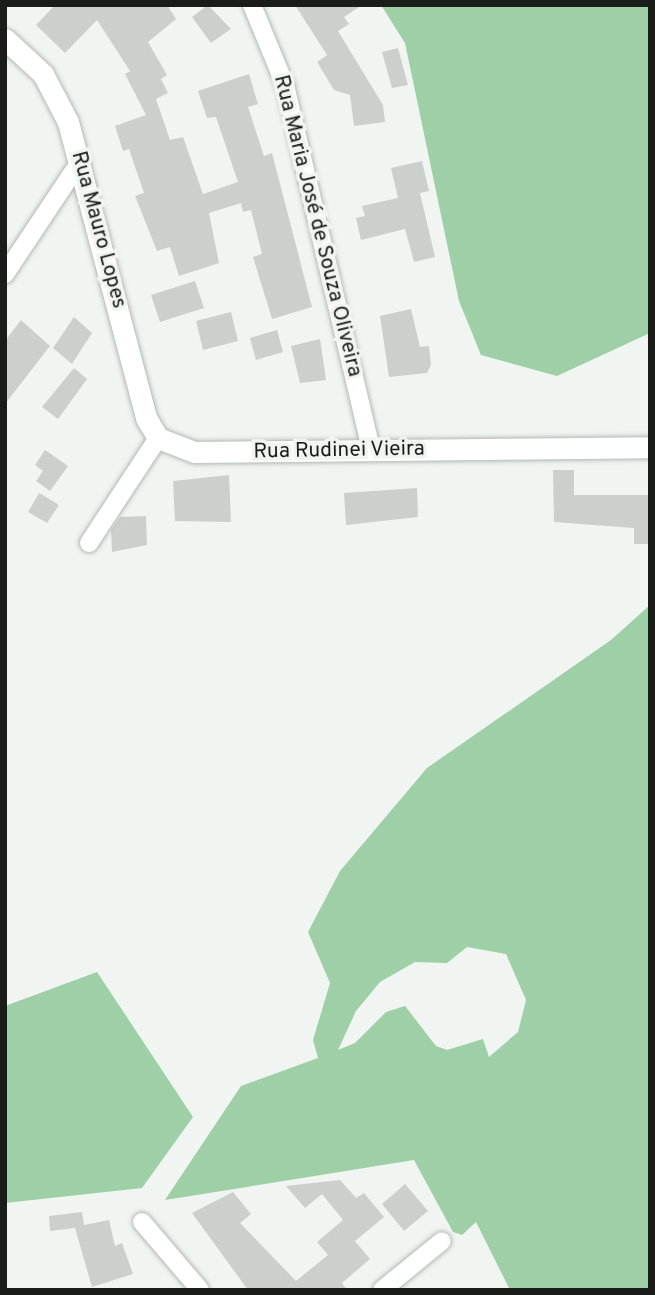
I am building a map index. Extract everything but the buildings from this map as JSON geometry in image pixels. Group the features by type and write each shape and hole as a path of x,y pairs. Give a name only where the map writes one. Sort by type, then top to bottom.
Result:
{"street":[{"name":"Rua Maria José de Souza Oliveira","path":"252,5 285,85 371,450"},
{"name":"Rua Mauro Lopes","path":"5,39 55,93 81,160 146,418 158,438"},
{"path":"5,274 81,160"},
{"name":"Rua Rudinei Vieira","path":"158,438 194,452 650,447"},
{"path":"89,543 158,438"},
{"path":"142,1222 200,1290"},
{"path":"382,1290 442,1241"}],"green space":[{"path":"381,5 650,5 650,333 557,376 481,355 459,301 405,43"},
{"path":"650,605 650,1290 510,1290 476,1222 462,1235 453,1232 414,1160 165,1200 241,1086 318,1058 313,1040 330,983 308,932 340,871 427,768 611,640","holes":["467,947 506,954 526,1000 518,1032 489,1057 483,1039 447,1050 436,1046 405,1006 386,1012 355,1043 338,1050 356,1011 380,982 415,962 447,963"]},
{"path":"97,972 193,1117 142,1188 5,1203 5,1006"}]}
